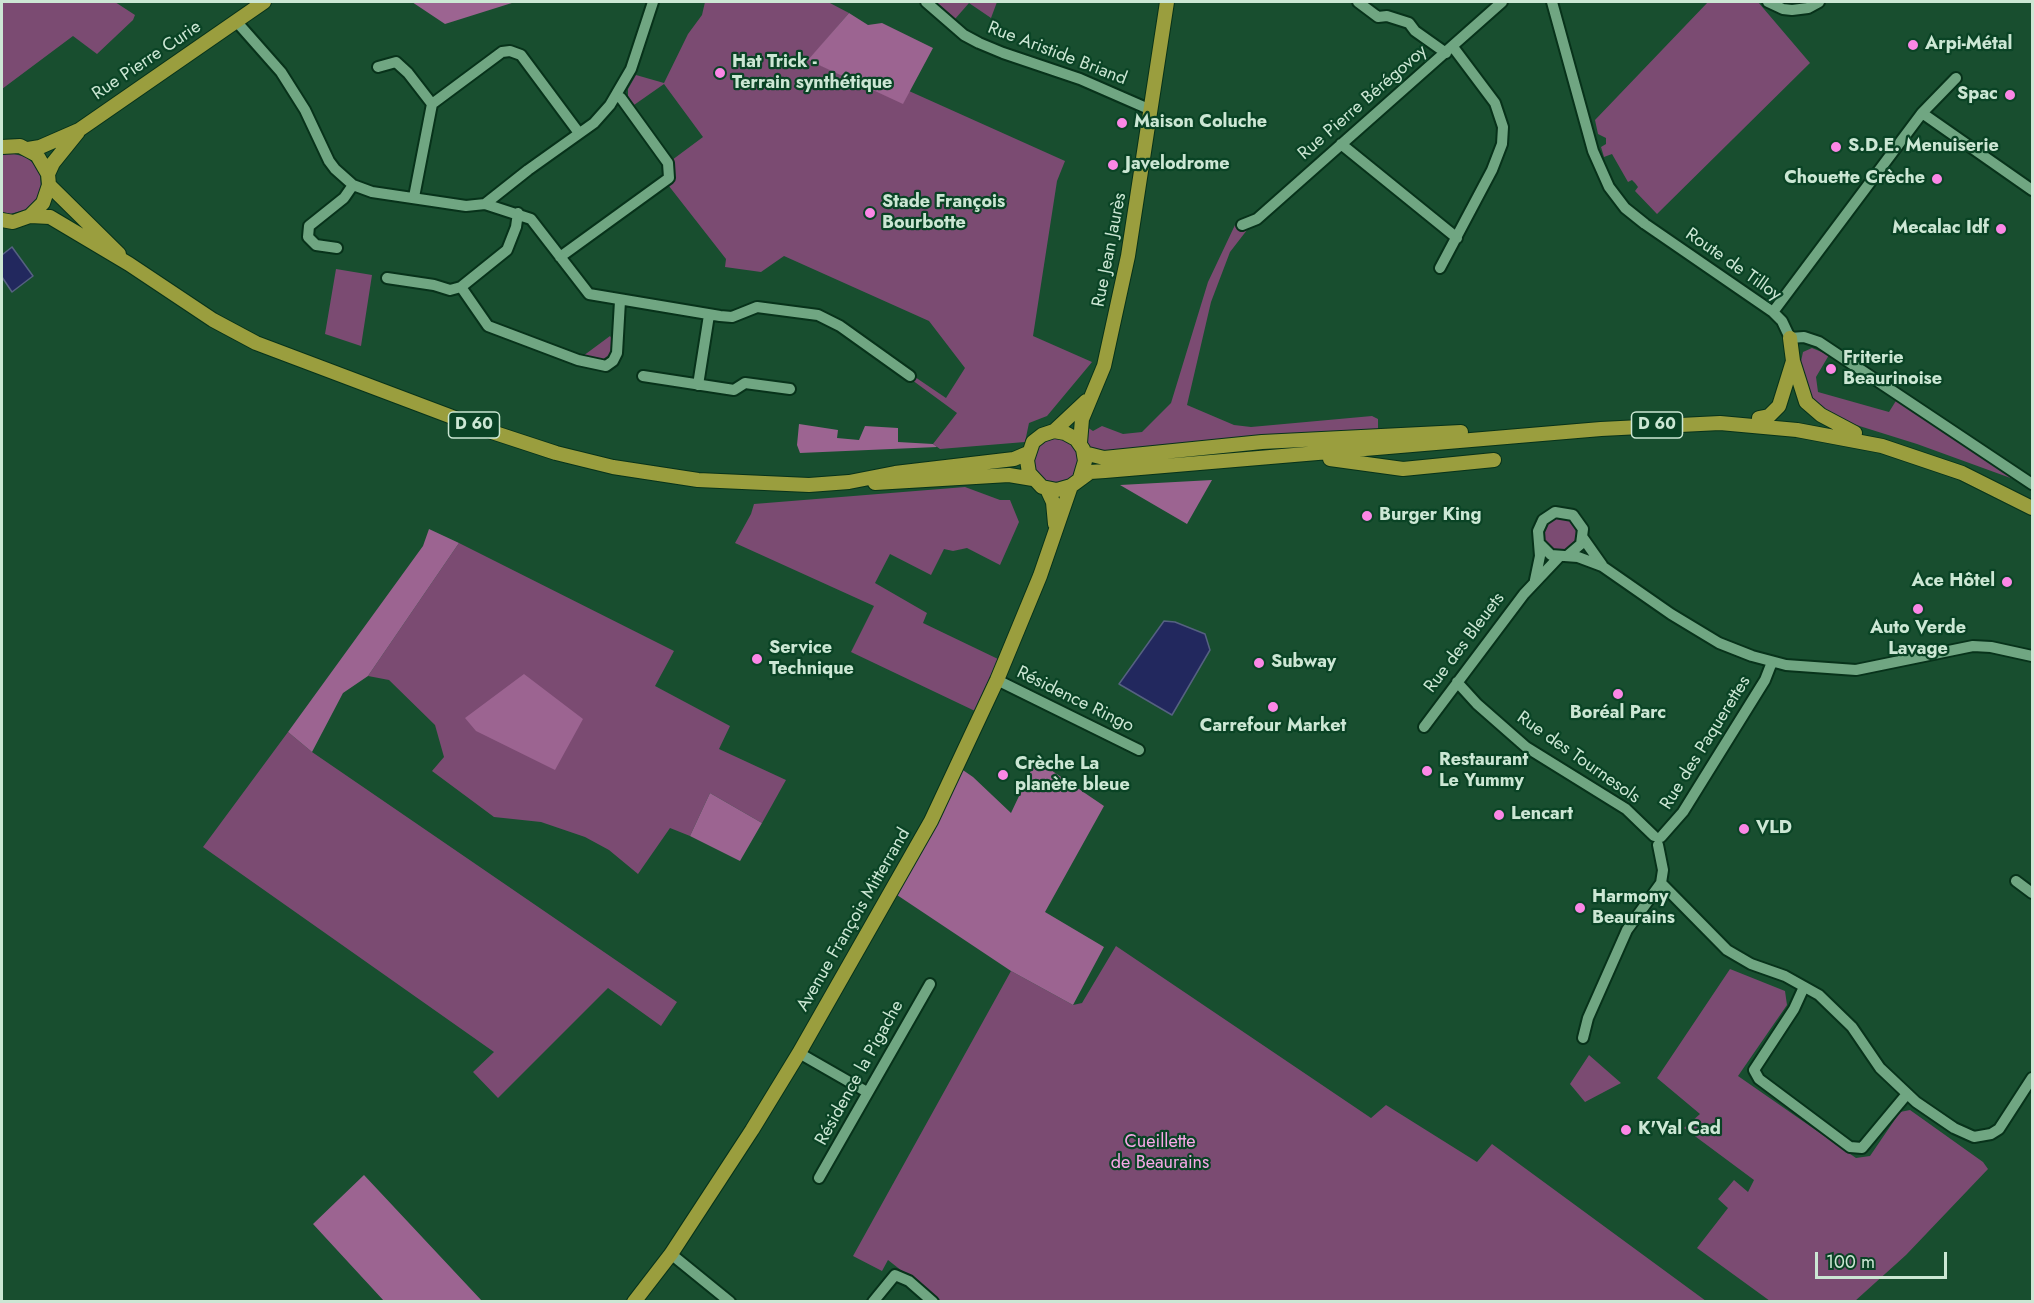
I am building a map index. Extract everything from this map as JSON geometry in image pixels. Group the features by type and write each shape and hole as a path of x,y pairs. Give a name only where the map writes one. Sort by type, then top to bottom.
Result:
{"main road":[{"name":"Rue Pierre Curie","path":"28,149 40,147 79,130 264,2"},
{"name":"Rue Jean Jaurès","path":"1091,395 1104,366 1118,307 1139,196 1167,2"},
{"name":"Rue Pierre Curie","path":"30,216 44,203 52,163 79,130"},
{"path":"5,142 28,149 37,155 48,179"},
{"name":"D 60","path":"48,179 129,264"},
{"path":"2,220 13,222 30,216"},
{"name":"D 60","path":"30,216 51,217 129,264 213,320 256,343 556,453 613,467 698,480 788,484 849,482 881,484 1009,475 1033,479"},
{"path":"1790,339 1793,361 1806,402 1821,415 1855,433"},
{"path":"1759,418 1769,416 1779,406 1793,361"},
{"path":"1054,432 1091,395"},
{"path":"1047,489 1062,490 1075,482 1085,467 1082,448 1082,419 1091,395"},
{"name":"D 60","path":"1082,448 1104,458 1262,442 1495,431 1665,417 1759,418 1855,433 1943,459 2032,498"},
{"name":"D 60","path":"1075,482 1090,472 1612,429 1720,423 1797,430 1882,446 1962,473 2032,508"},
{"path":"1055,529 1053,502 1047,489 1033,479 1027,467 1028,453 1037,438 1054,432 1065,433 1082,448"},
{"name":"D 60","path":"849,482 895,473 1014,459 1028,453"},
{"path":"1268,458 1299,461 1339,459 1403,469 1494,460"},
{"name":"Avenue François Mitterrand","path":"634,1302 671,1254 722,1178 799,1053 930,821 997,680 1040,576 1055,529 1075,482"}],"street":[{"path":"485,204 594,123 616,96 631,69 653,2"},
{"name":"Rue Aristide Briand","path":"926,2 946,21 972,39 1003,53 1080,79 1151,110"},
{"path":"1358,2 1378,17 1387,16 1409,23 1415,31 1449,50 1488,89 1496,103 1503,127 1499,157 1440,268"},
{"name":"Rue Pierre Bérégovoy","path":"1242,225 1257,219 1502,2"},
{"name":"Route de Tilloy","path":"1552,2 1593,151 1609,187 1636,218 1773,312 1782,321 1790,339"},
{"path":"1768,2 1780,8 1792,10 1808,8 1819,2"},
{"path":"236,21 281,72 305,110 329,161 353,184 372,192 466,206 485,204 531,219 589,294 708,315 732,317 757,307 818,315 840,326 910,376"},
{"path":"414,197 432,104 502,52 510,51 521,55 579,133"},
{"path":"378,67 396,62 408,73 432,104"},
{"path":"1773,312 1922,113 1956,78"},
{"path":"560,257 669,178 668,163 621,98 616,96"},
{"path":"1922,113 2032,190"},
{"path":"1341,144 1457,238"},
{"path":"337,248 316,245 308,237 309,226 344,198 353,184"},
{"path":"387,278 434,285 450,290 461,287 507,250 516,227 518,213"},
{"path":"461,287 488,326 578,360 606,366 613,361 616,353 620,301"},
{"path":"698,386 708,315"},
{"path":"1790,339 1804,337 1819,342 2032,484"},
{"path":"644,376 734,390 745,383 790,389"},
{"path":"1534,580 1540,544 1538,531 1540,523 1555,512 1567,512 1577,519 1583,529 1583,538 1578,549 1563,556"},
{"path":"1583,538 1602,566"},
{"path":"1540,544 1551,555 1602,566 1710,638 1772,662 1841,671 1887,665 1966,646 1991,646 2032,656"},
{"name":"Rue des Bleuets","path":"1424,727 1534,580 1563,556"},
{"name":"Rue des Paquerettes","path":"1658,839 1683,812 1765,680 1772,662"},
{"name":"Résidence Ringo","path":"997,680 1138,750"},
{"name":"Rue des Tournesols","path":"1456,682 1526,747 1626,809 1658,839"},
{"path":"1583,1038 1588,1018 1627,930 1661,883 1662,870 1658,839"},
{"path":"2016,881 2032,893"},
{"path":"1661,883 1727,950 1751,964 1785,976 1835,1008 1852,1027 1880,1068 1907,1094 1954,1128 1974,1137 1985,1137 1999,1129 2032,1078"},
{"name":"Résidence la Pigache","path":"819,1178 930,984"},
{"path":"1804,987 1794,1009 1754,1070 1759,1079 1850,1147 1862,1148 1907,1094"},
{"path":"799,1053 867,1092"},
{"path":"671,1254 730,1302"},
{"path":"873,1302 888,1280 895,1275 909,1281 933,1302"}],"green space":[{"path":"2,2 115,2 135,15 133,20 97,54 73,36 2,89"},
{"name":"Stade François Bourbotte","path":"705,2 828,2 849,13 809,60 903,103 909,91 1065,161 1057,181 1033,336 1092,362 1047,416 1029,423 1025,442 940,449 933,444 957,413 912,380 915,377 946,398 965,368 929,321 784,256 761,272 725,267 726,259 665,181 668,163 703,137 664,84 634,105 628,96 628,89 636,75 664,83 688,34 702,15"},
{"path":"936,2 997,2 991,18 969,3 955,19"},
{"path":"1708,2 1758,2 1810,63 1657,214 1635,191 1638,187 1635,183 1632,180 1628,182 1612,154 1604,157 1601,147 1606,144 1606,138 1598,134 1595,120"},
{"path":"10,153 26,157 34,164 40,174 41,188 35,203 28,209 10,214 2,212 2,155"},
{"path":"1235,225 1242,225 1247,230 1230,252 1211,302 1187,405 1234,425 1251,427 1372,416 1378,419 1378,432 1097,453 1087,446 1084,425 1093,431 1102,426 1123,434 1142,432 1171,403 1208,282"},
{"path":"336,269 372,275 361,346 325,334"},
{"path":"610,336 614,342 613,352 602,360 583,356"},
{"path":"1812,348 1829,355 1816,377 1818,392 1889,412 1899,396 2027,484 1917,444 1853,424 1844,424 1810,408 1800,366 1803,352"},
{"path":"1056,438 1072,445 1079,461 1072,477 1056,484 1040,477 1033,461 1040,445"},
{"path":"965,487 1000,500 1010,500 1019,522 1000,565 967,548 953,551 944,549 931,575 890,554 875,583 927,613 923,623 998,659 975,711 851,652 874,606 735,543 754,504"},
{"path":"1560,518 1572,522 1576,534 1572,546 1560,550 1548,546 1544,534 1548,522"},
{"path":"459,543 674,651 655,686 730,726 719,749 786,780 762,823 710,793 690,836 670,828 638,874 609,850 585,837 541,822 494,817 432,771 444,757 435,725 389,680 368,676"},
{"path":"288,732 312,752 677,1002 661,1026 608,988 498,1098 473,1072 494,1052 203,847"},
{"name":"Cueillette de Beaurains","path":"1116,946 1371,1118 1386,1105 1477,1162 1492,1144 1706,1301 940,1301 888,1260 882,1271 853,1256 1011,971 1073,1005 1082,1003"},
{"path":"1730,969 1785,991 1787,1005 1738,1076 1856,1158 1870,1156 1900,1112 1910,1110 1983,1162 1988,1169 1906,1255 1855,1301 1770,1301 1697,1248 1728,1208 1718,1199 1734,1180 1748,1192 1754,1180 1684,1128 1700,1114 1657,1078"},
{"path":"1589,1055 1621,1083 1585,1102 1570,1084"}],"shaded area":[{"path":"412,2 515,2 445,24"},
{"path":"849,13 868,25 882,23 933,48 903,104 808,60"},
{"path":"12,247 33,276 12,292 2,277 2,255"},
{"path":"799,424 838,430 837,438 859,440 865,426 898,428 898,442 933,444 937,447 800,453 797,445"},
{"path":"1212,480 1187,524 1120,485"},
{"path":"429,529 459,543 368,676 343,693 312,752 288,732 423,546"},
{"path":"1164,621 1175,622 1205,634 1210,650 1172,715 1119,684"},
{"path":"524,674 583,719 555,770 476,731 465,718"},
{"path":"1036,760 1104,806 1045,912 1104,947 1073,1005 1011,971 891,891 957,766 973,777 1011,813"},
{"path":"710,793 762,823 740,861 690,836"},
{"path":"364,1175 482,1301 384,1301 313,1224"}],"place":[{"name":"Arpi-Métal","path":"1913,45"},
{"name":"Hat Trick - Terrain synthétique","path":"720,73"},
{"name":"Spac","path":"2010,95"},
{"name":"Maison Coluche","path":"1122,123"},
{"name":"S.D.E. Menuiserie","path":"1836,147"},
{"name":"Javelodrome","path":"1113,165"},
{"name":"Chouette Crèche","path":"1937,179"},
{"name":"Stade François Bourbotte","path":"870,213"},
{"name":"Mecalac Idf","path":"2001,229"},
{"name":"Friterie Beaurinoise","path":"1831,369"},
{"name":"Burger King","path":"1367,516"},
{"name":"Ace Hôtel","path":"2007,582"},
{"name":"Auto Verde Lavage","path":"1918,609"},
{"name":"Service Technique","path":"757,659"},
{"name":"Subway","path":"1259,663"},
{"name":"Boréal Parc","path":"1618,694"},
{"name":"Carrefour Market","path":"1273,707"},
{"name":"Restaurant Le Yummy","path":"1427,771"},
{"name":"Crèche La planète bleue","path":"1003,775"},
{"name":"Lencart","path":"1499,815"},
{"name":"VLD","path":"1744,829"},
{"name":"Harmony Beaurains","path":"1580,908"},
{"name":"K'Val Cad","path":"1626,1130"}]}
